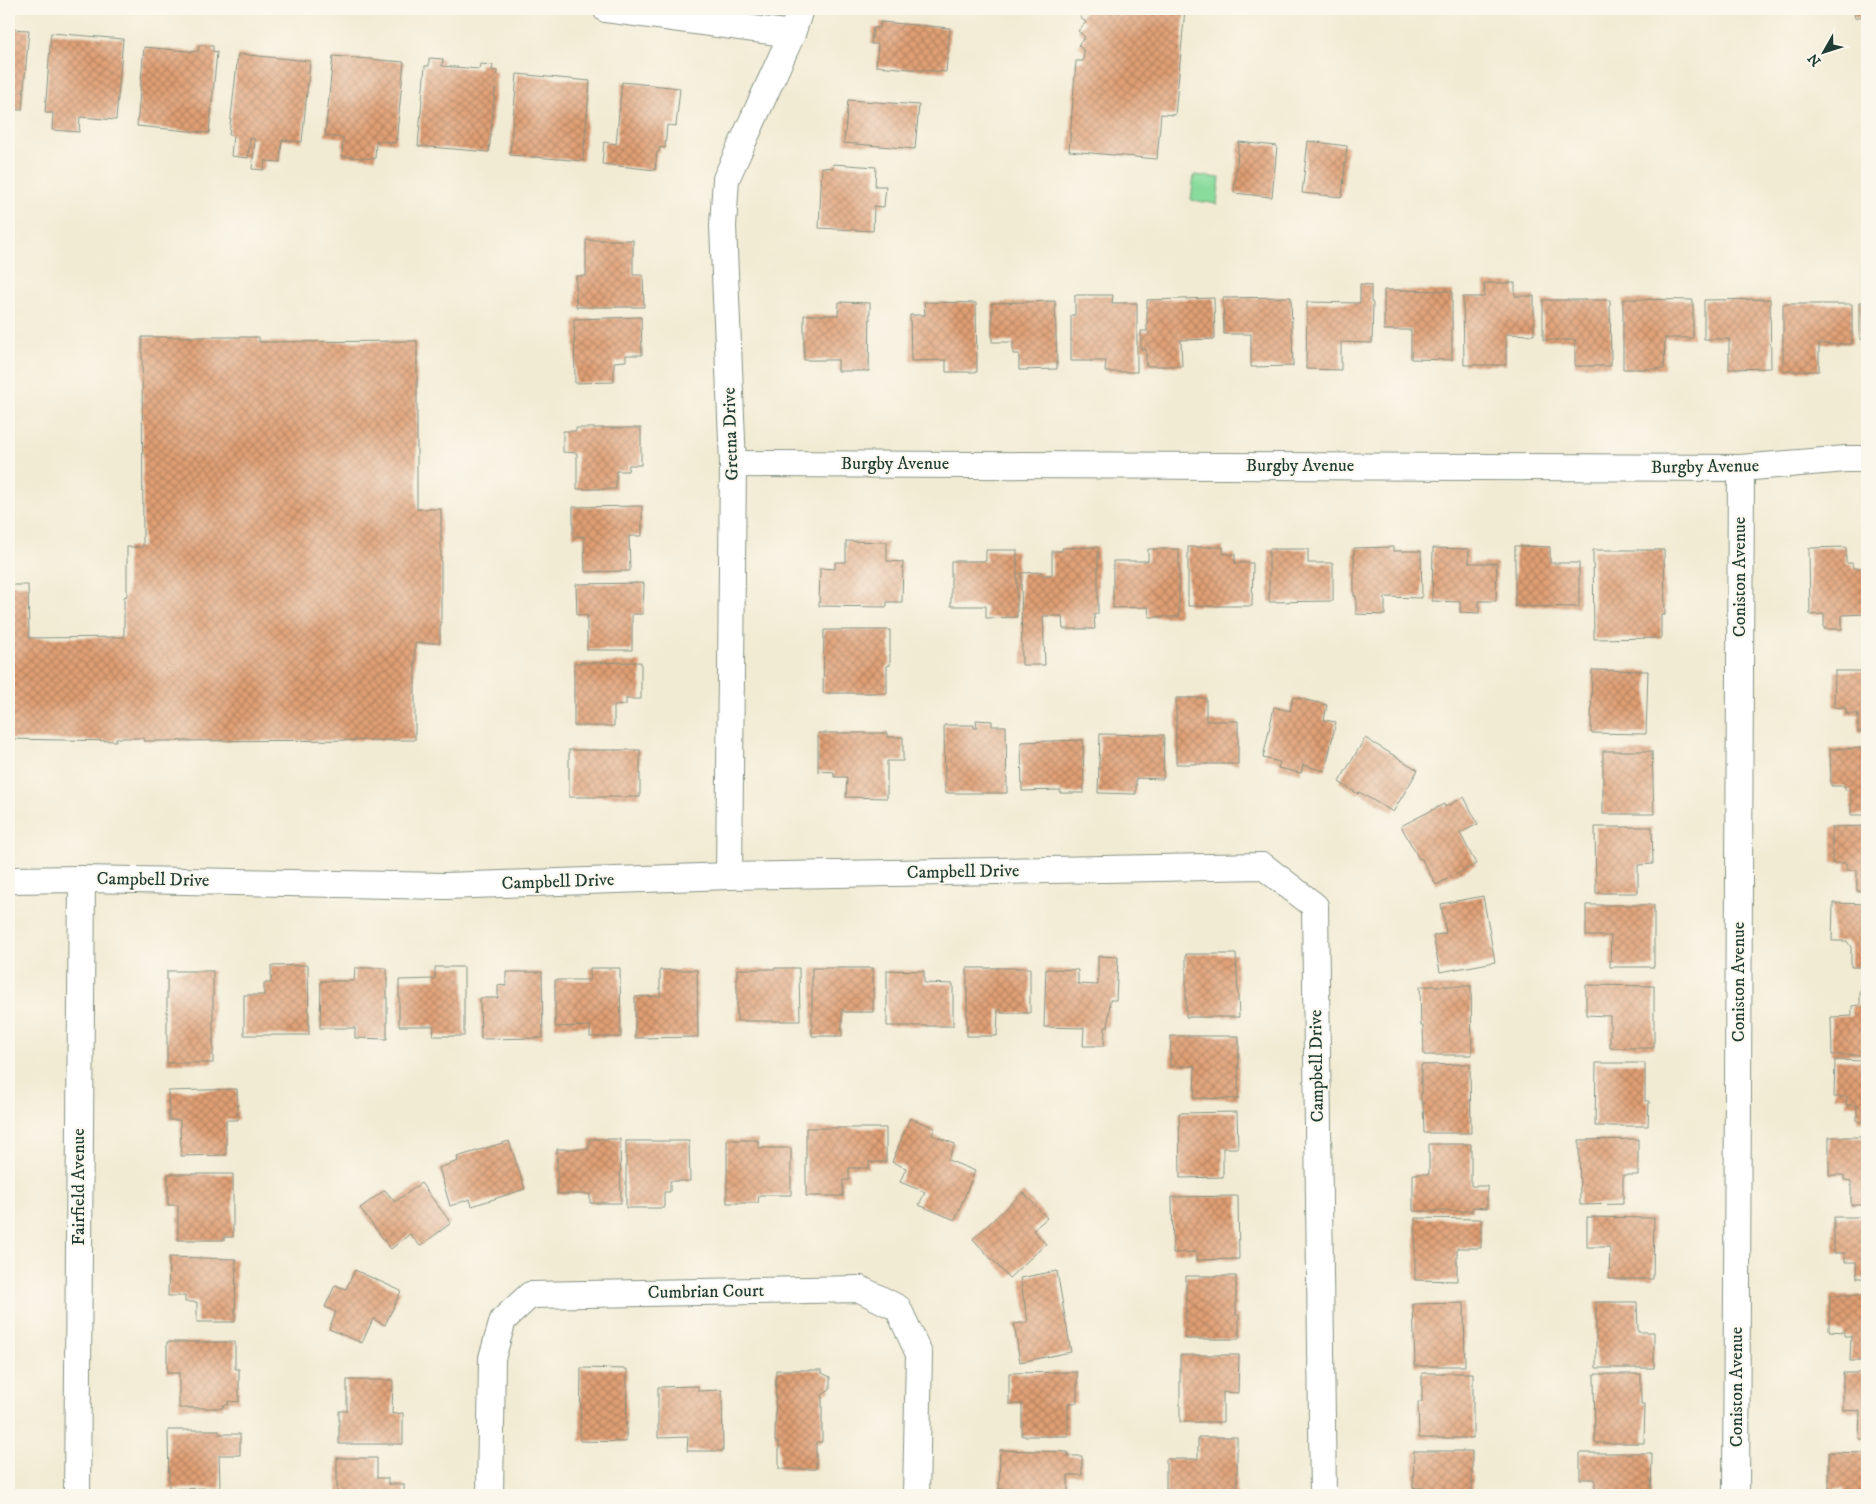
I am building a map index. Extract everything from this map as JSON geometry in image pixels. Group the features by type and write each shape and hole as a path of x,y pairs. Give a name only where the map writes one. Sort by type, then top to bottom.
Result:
{"street":[{"path":"606,9 792,34"},
{"name":"Gretna Drive","path":"729,876 733,464 723,226 726,179 792,34 800,9"},
{"name":"Burgby Avenue","path":"733,464 1741,468 1867,459"},
{"name":"Coniston Avenue","path":"1736,1495 1741,468"},
{"name":"Campbell Drive","path":"9,880 82,879 444,886 729,876 1263,866 1315,906 1323,1495"},
{"name":"Fairfield Avenue","path":"77,1495 82,879"},
{"name":"Cumbrian Court","path":"490,1495 492,1358 503,1320 530,1296 860,1289 898,1308 920,1354 916,1495"}],"green space":[{"path":"1194,175 1220,178 1217,204 1191,200"}],"building":[{"path":"1087,9 1185,9 1175,115 1161,114 1157,159 1069,151 1076,61 1083,61 1084,51 1078,45 1085,37 1078,31 1086,22 1080,18"},
{"path":"1853,9 1867,9 1867,15 1855,18"},
{"path":"880,22 950,28 946,72 876,66 878,44 871,44 873,28 880,28"},
{"path":"9,29 29,30 22,110 9,109"},
{"path":"51,33 123,39 116,120 80,117 79,132 52,130 53,113 45,113"},
{"path":"199,45 213,46 213,51 217,52 209,133 137,126 144,47 198,52"},
{"path":"238,54 310,61 302,142 282,140 280,162 265,161 264,170 252,169 255,139 250,138 248,158 231,156 233,135 229,135"},
{"path":"333,56 404,62 396,143 376,141 375,159 342,156 343,138 325,136"},
{"path":"429,58 443,59 442,66 479,69 480,64 493,65 492,70 497,71 489,152 418,146 425,66 429,66"},
{"path":"517,74 590,81 583,161 510,155"},
{"path":"622,82 680,88 676,126 667,125 665,148 660,147 659,152 657,152 655,170 602,164 604,142 616,144"},
{"path":"848,100 919,105 915,149 844,143"},
{"path":"1308,141 1347,146 1342,197 1302,193"},
{"path":"1239,142 1277,146 1272,197 1234,193"},
{"path":"833,164 876,167 875,186 886,186 884,207 874,206 873,231 819,228 822,167 833,168"},
{"path":"586,240 633,240 633,275 643,275 644,307 576,307 576,276 586,276"},
{"path":"1484,283 1515,283 1515,296 1534,296 1534,335 1506,334 1506,365 1464,365 1463,297 1484,297"},
{"path":"1360,284 1371,285 1371,302 1373,303 1372,343 1341,342 1341,370 1306,369 1307,302 1360,303"},
{"path":"1384,290 1452,291 1452,360 1411,359 1411,330 1384,330"},
{"path":"1075,295 1113,295 1112,303 1137,303 1137,372 1105,372 1106,361 1071,361 1071,315 1075,315"},
{"path":"1291,297 1293,366 1251,367 1251,334 1224,334 1223,298"},
{"path":"1214,298 1215,339 1181,340 1182,366 1146,366 1146,349 1141,349 1141,331 1147,331 1147,300"},
{"path":"1623,299 1693,300 1693,338 1665,338 1664,369 1623,369"},
{"path":"1770,299 1771,368 1729,369 1729,339 1704,339 1704,300"},
{"path":"1543,300 1610,300 1611,366 1575,366 1575,340 1543,340"},
{"path":"1055,301 1057,369 1019,370 1019,354 1013,354 1013,342 992,342 992,303"},
{"path":"839,302 870,303 869,371 838,371 838,360 804,360 804,315 838,315"},
{"path":"924,302 976,303 977,372 946,372 946,360 911,361 910,315 925,315"},
{"path":"1860,302 1867,302 1867,339 1860,339"},
{"path":"1783,304 1852,304 1852,344 1819,344 1819,371 1783,371"},
{"path":"641,317 642,355 626,355 626,361 614,362 614,382 575,383 574,319"},
{"path":"142,337 259,337 259,342 417,341 417,509 441,509 441,625 440,643 415,643 415,740 143,741 144,738 116,738 116,741 9,739 9,585 28,585 29,638 124,637 124,597 127,596 127,547 143,547"},
{"path":"576,428 641,428 641,465 629,465 628,471 616,471 616,489 577,489 577,453 563,452 563,431 576,431"},
{"path":"642,506 642,536 629,536 630,571 585,572 584,536 573,537 573,507"},
{"path":"846,541 887,542 887,561 903,562 902,602 887,602 887,607 819,606 820,568 835,569 835,562 846,562"},
{"path":"1515,546 1550,547 1550,563 1579,563 1579,607 1515,606"},
{"path":"1098,547 1098,614 1094,614 1095,629 1063,629 1062,616 1043,616 1045,665 1022,665 1021,573 1042,572 1042,575 1052,575 1052,551 1062,551 1062,548"},
{"path":"1188,547 1223,547 1223,554 1235,554 1235,563 1253,563 1252,606 1188,606"},
{"path":"1393,547 1393,551 1421,551 1422,598 1385,597 1385,615 1356,614 1354,548"},
{"path":"1846,547 1846,563 1852,563 1853,568 1867,568 1867,614 1842,615 1842,629 1824,629 1824,614 1810,615 1809,548"},
{"path":"1433,548 1469,549 1469,563 1497,563 1496,601 1479,601 1479,613 1460,612 1460,602 1432,601"},
{"path":"1148,549 1179,549 1179,617 1149,617 1148,607 1113,608 1113,561 1148,561"},
{"path":"1269,549 1308,549 1308,563 1333,563 1333,601 1269,602"},
{"path":"986,550 1017,550 1017,617 986,618 986,606 951,606 951,561 986,561"},
{"path":"1593,550 1664,550 1665,615 1661,615 1661,638 1594,639"},
{"path":"644,583 643,614 632,614 632,650 587,650 587,615 577,615 576,584"},
{"path":"824,630 890,630 890,665 887,666 887,693 823,693"},
{"path":"641,662 641,699 626,699 626,705 614,706 614,726 574,726 574,663"},
{"path":"1592,670 1648,671 1646,734 1591,733"},
{"path":"1835,671 1867,671 1867,732 1858,732 1858,714 1846,714 1846,708 1834,707"},
{"path":"1293,697 1327,705 1324,720 1336,722 1325,771 1303,765 1301,773 1278,768 1280,762 1263,758 1274,707 1290,711"},
{"path":"1176,698 1206,698 1206,721 1238,721 1238,764 1176,764"},
{"path":"976,720 992,721 992,726 1006,726 1007,793 945,793 944,725 974,725 974,728 977,728"},
{"path":"818,733 887,733 887,737 903,737 903,761 887,761 887,798 846,797 847,777 834,777 834,772 818,771"},
{"path":"1100,734 1164,735 1163,779 1136,778 1136,794 1098,793"},
{"path":"1365,738 1418,770 1393,812 1339,782"},
{"path":"1083,740 1084,793 1060,793 1061,790 1022,791 1021,742"},
{"path":"1867,748 1867,815 1851,815 1851,790 1845,790 1845,786 1831,786 1830,749"},
{"path":"569,750 640,750 640,797 569,797"},
{"path":"1603,751 1652,751 1654,814 1603,814"},
{"path":"1464,797 1478,824 1460,833 1476,864 1436,885 1401,826 1444,804 1445,807"},
{"path":"1867,826 1867,891 1857,891 1857,870 1846,870 1846,863 1832,863 1832,827"},
{"path":"1595,827 1652,827 1653,864 1638,865 1638,893 1596,893"},
{"path":"1483,896 1495,962 1440,972 1433,936 1446,933 1441,904"},
{"path":"1833,903 1867,904 1867,967 1851,967 1851,947 1847,941 1832,941"},
{"path":"1586,905 1654,905 1654,967 1610,967 1611,936 1586,936"},
{"path":"1186,954 1236,954 1239,1017 1186,1017"},
{"path":"1098,956 1118,957 1116,1000 1110,1000 1108,1027 1105,1027 1104,1046 1083,1046 1084,1028 1044,1027 1046,969 1078,970 1078,984 1098,985"},
{"path":"308,965 309,1035 244,1035 244,995 264,995 264,983 271,983 271,966"},
{"path":"435,967 464,967 464,1036 433,1036 434,1026 399,1026 399,980 435,979"},
{"path":"355,968 387,968 387,1039 355,1038 355,1028 320,1028 321,981 354,981"},
{"path":"590,968 620,968 621,1037 590,1037 590,1026 555,1027 555,980 590,980"},
{"path":"799,968 800,1021 737,1021 737,969"},
{"path":"812,968 873,968 873,1012 844,1012 842,1010 842,1036 812,1036"},
{"path":"967,968 1030,968 1030,1013 1001,1013 1001,1009 998,1010 997,1036 967,1036"},
{"path":"660,970 697,970 698,1037 635,1038 635,997 660,996"},
{"path":"887,970 924,971 924,983 953,984 953,1026 887,1026"},
{"path":"167,971 213,971 213,1063 167,1063"},
{"path":"506,972 542,972 543,1038 481,1039 480,998 498,998 498,985 506,986"},
{"path":"1586,985 1654,986 1654,1048 1610,1048 1610,1016 1586,1015"},
{"path":"1420,986 1471,986 1472,1055 1424,1055"},
{"path":"1860,990 1867,990 1867,1055 1832,1055 1831,1017 1852,1016 1852,1006 1860,1005"},
{"path":"1171,1036 1239,1036 1238,1099 1194,1098 1195,1066 1170,1066"},
{"path":"1835,1060 1867,1061 1867,1122 1857,1121 1857,1105 1846,1105 1847,1097 1834,1097"},
{"path":"1596,1063 1645,1063 1645,1101 1649,1101 1648,1126 1595,1126"},
{"path":"1470,1064 1471,1133 1424,1133 1423,1103 1421,1103 1421,1065"},
{"path":"237,1089 238,1120 226,1120 226,1155 181,1156 180,1120 169,1120 168,1091"},
{"path":"1237,1112 1238,1148 1223,1148 1223,1177 1180,1178 1179,1113"},
{"path":"910,1118 935,1128 932,1135 955,1144 948,1160 975,1171 955,1220 919,1205 925,1192 900,1182 906,1168 892,1162"},
{"path":"806,1128 886,1128 886,1162 869,1162 869,1168 849,1168 849,1180 843,1180 843,1196 806,1196"},
{"path":"1829,1137 1867,1137 1867,1205 1851,1205 1851,1181 1844,1180 1844,1175 1829,1175"},
{"path":"589,1139 620,1139 621,1203 590,1203 590,1194 557,1194 557,1149 589,1149"},
{"path":"1638,1139 1638,1175 1623,1175 1623,1204 1580,1205 1579,1140"},
{"path":"727,1140 758,1140 758,1148 791,1148 791,1195 759,1195 758,1203 727,1203"},
{"path":"509,1141 525,1189 472,1206 470,1199 450,1206 439,1168 458,1161 457,1157"},
{"path":"626,1141 689,1141 690,1181 670,1181 670,1192 664,1192 664,1208 626,1208"},
{"path":"1429,1144 1471,1144 1471,1186 1487,1186 1487,1208 1472,1207 1472,1211 1413,1211 1413,1174 1429,1174"},
{"path":"168,1174 233,1174 233,1237 224,1237 224,1240 178,1240 178,1205 168,1205"},
{"path":"421,1183 451,1223 420,1246 410,1234 391,1249 360,1208 385,1190 395,1202"},
{"path":"1023,1192 1047,1218 1033,1230 1046,1244 1009,1278 973,1239"},
{"path":"1238,1196 1239,1259 1196,1260 1196,1252 1173,1253 1172,1197"},
{"path":"1587,1217 1654,1218 1653,1279 1609,1279 1610,1247 1587,1247"},
{"path":"1834,1217 1867,1217 1867,1278 1857,1278 1856,1262 1845,1262 1845,1253 1834,1253"},
{"path":"1415,1218 1481,1219 1481,1248 1457,1248 1457,1281 1415,1280"},
{"path":"169,1257 236,1259 235,1322 197,1322 197,1302 185,1302 185,1296 168,1296"},
{"path":"355,1270 401,1291 385,1325 373,1319 362,1343 329,1329 336,1312 325,1307 335,1285 346,1289"},
{"path":"1057,1271 1071,1352 1020,1362 1014,1324 1028,1322 1020,1278"},
{"path":"1186,1276 1236,1276 1236,1315 1239,1315 1239,1339 1186,1339"},
{"path":"1830,1295 1867,1295 1867,1361 1850,1361 1851,1336 1844,1336 1844,1332 1829,1331"},
{"path":"1596,1302 1637,1302 1638,1332 1654,1332 1654,1368 1596,1368"},
{"path":"1464,1303 1465,1366 1415,1366 1413,1304"},
{"path":"167,1342 235,1342 235,1369 239,1369 239,1402 228,1401 228,1405 223,1405 223,1408 179,1408 179,1373 167,1373"},
{"path":"1180,1355 1239,1355 1238,1393 1223,1392 1223,1422 1180,1422"},
{"path":"581,1368 627,1369 626,1442 580,1441"},
{"path":"776,1370 822,1370 822,1373 830,1377 830,1390 822,1395 822,1442 816,1442 816,1469 779,1469 779,1442 775,1442"},
{"path":"1077,1372 1077,1403 1068,1403 1068,1436 1022,1436 1022,1404 1009,1404 1009,1373"},
{"path":"1422,1373 1473,1373 1473,1438 1419,1438 1418,1402 1422,1402"},
{"path":"1843,1373 1867,1373 1867,1439 1859,1439 1860,1411 1843,1410"},
{"path":"1594,1374 1641,1374 1641,1404 1645,1404 1644,1443 1595,1443"},
{"path":"347,1380 393,1380 392,1414 403,1413 403,1444 339,1444 339,1411 347,1411"},
{"path":"698,1386 698,1391 722,1390 723,1451 687,1451 688,1437 658,1438 658,1387"},
{"path":"168,1430 219,1430 219,1434 240,1434 240,1455 219,1455 220,1488 169,1489"},
{"path":"1198,1437 1237,1437 1237,1495 1166,1495 1166,1459 1198,1459"},
{"path":"1000,1450 1068,1452 1068,1456 1082,1456 1082,1475 1068,1475 1068,1495 1016,1494 1016,1489 999,1489"},
{"path":"1414,1451 1472,1451 1472,1495 1428,1495 1428,1488 1413,1488"},
{"path":"1829,1452 1867,1453 1867,1495 1844,1495 1844,1489 1829,1489"},
{"path":"1580,1453 1652,1453 1651,1495 1595,1495 1595,1479 1580,1479"},
{"path":"337,1458 377,1458 377,1478 388,1478 388,1484 404,1484 404,1495 337,1495"}]}
